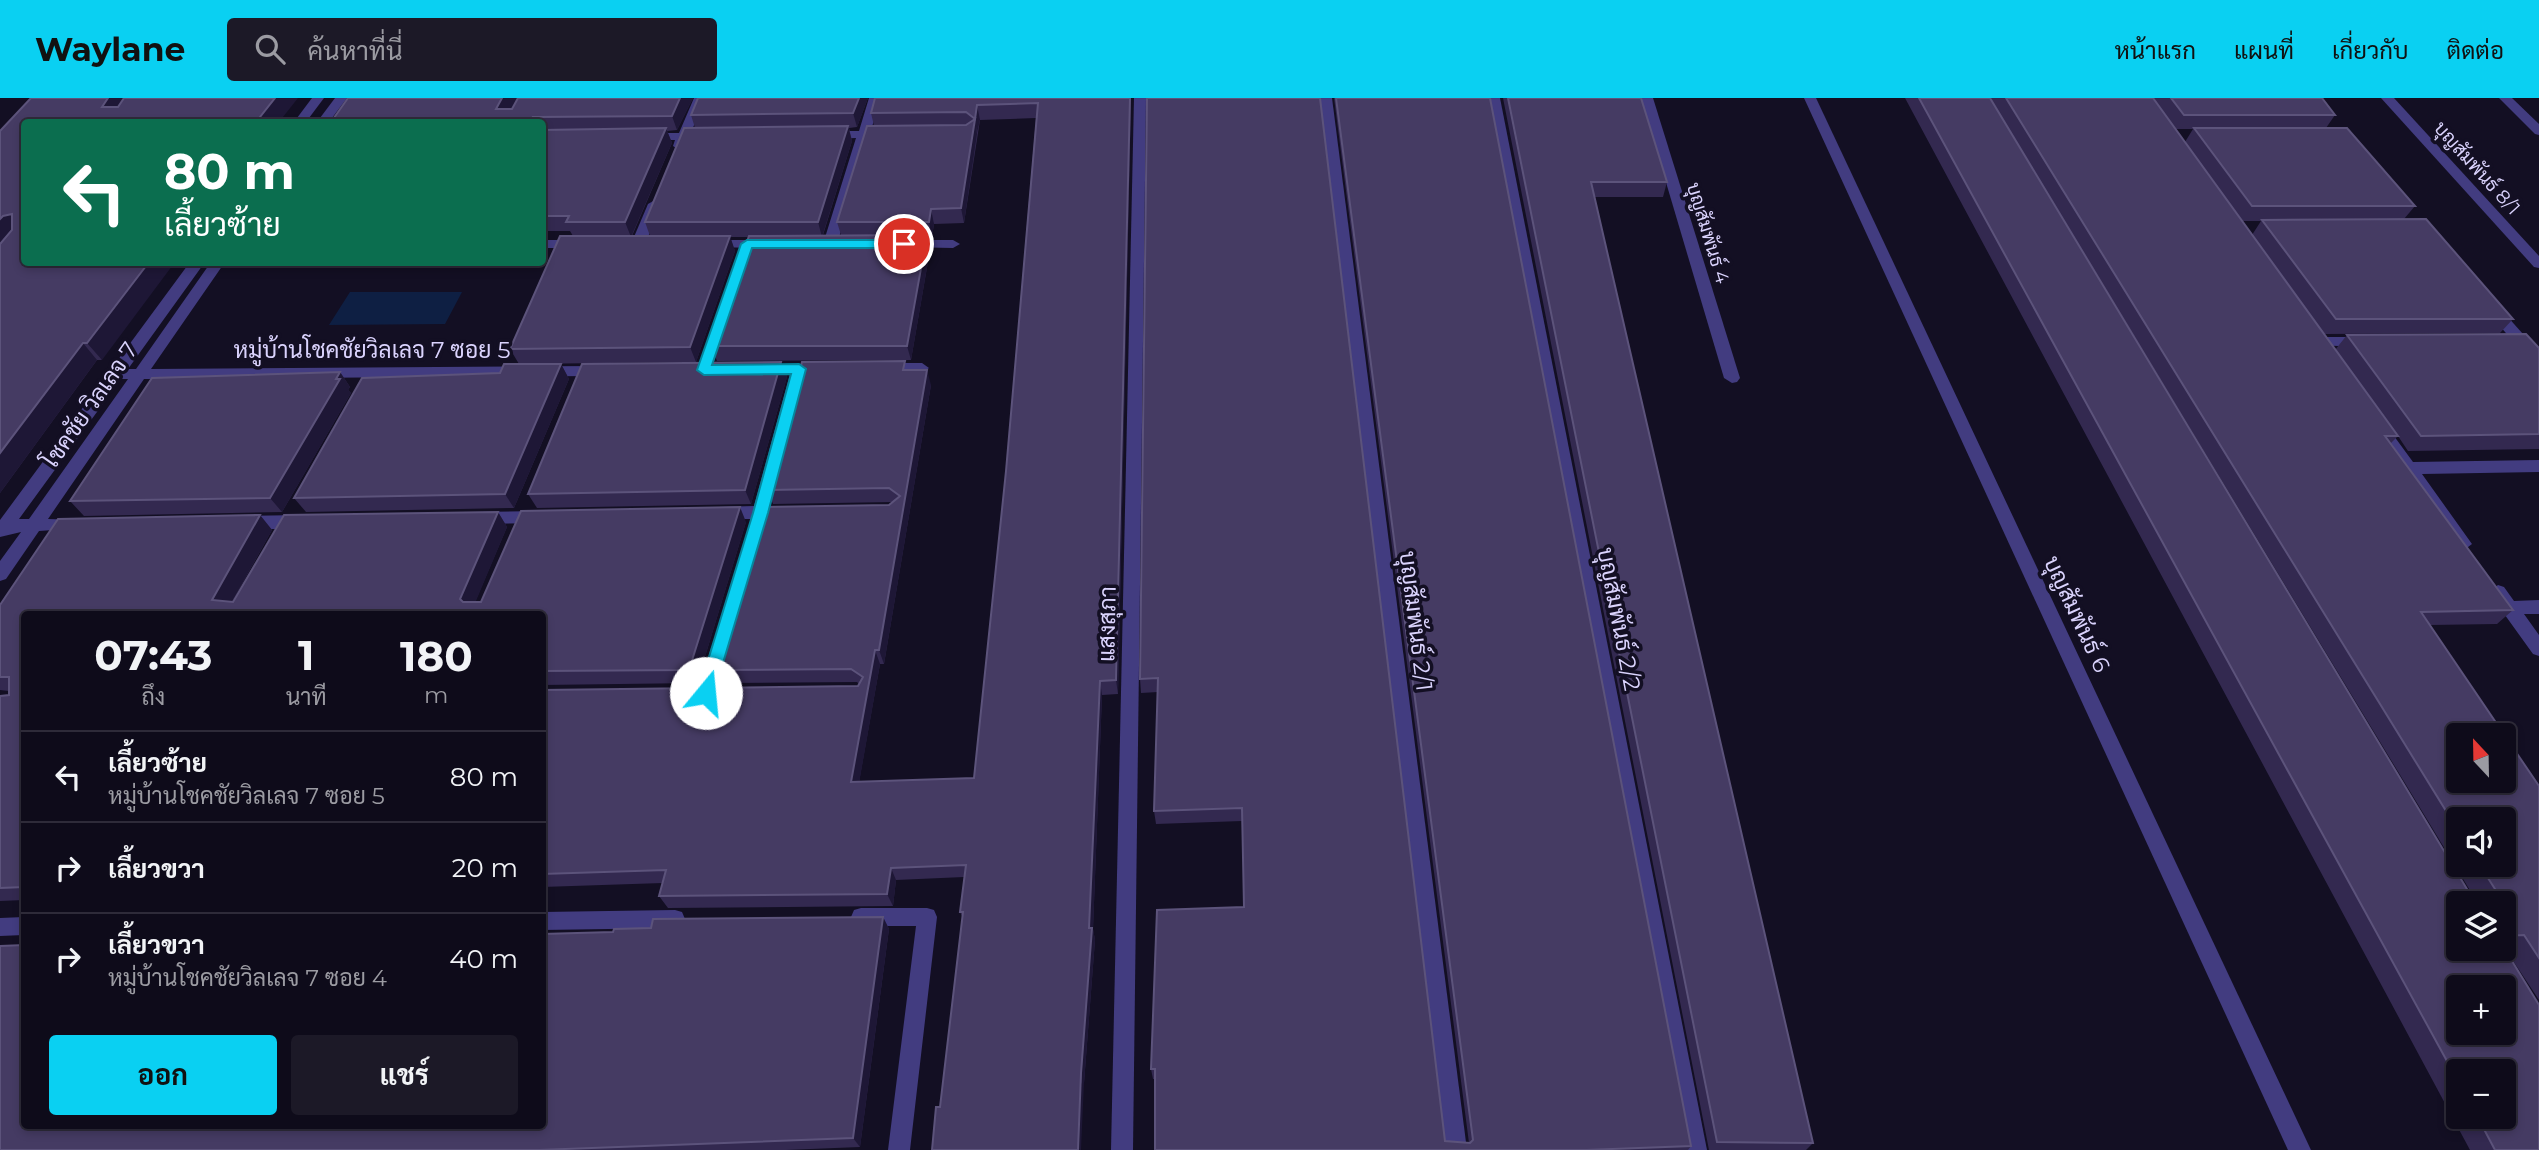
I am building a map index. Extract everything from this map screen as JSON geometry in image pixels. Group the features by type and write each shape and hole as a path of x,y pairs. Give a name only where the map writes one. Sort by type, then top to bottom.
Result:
{"street":[{"path":"302,119 318,98"},
{"path":"325,119 341,98"},
{"path":"673,160 700,98"},
{"path":"830,244 875,98"},
{"name":"แสงสุภา","path":"1122,1150 1140,98"},
{"name":"บุญสัมพันธ์ 2/1","path":"1326,98 1456,1150"},
{"name":"บุญสัมพันธ์ 2/2","path":"1494,98 1696,1150"},
{"name":"บุญสัมพันธ์ 4","path":"1647,98 1732,378"},
{"name":"บุญสัมพันธ์ 6","path":"1810,98 2300,1150"},
{"name":"บุญสัมพันธ์ 8/1","path":"2387,98 2539,264"},
{"path":"2505,98 2539,131"},
{"path":"808,135 903,134"},
{"path":"632,137 711,136"},
{"path":"638,244 658,196"},
{"path":"546,244 597,244"},
{"path":"693,244 745,250 789,244"},
{"path":"898,244 953,244"},
{"name":"โชคชัย วิลเลจ 7","path":"2,528 195,266"},
{"name":"โชคชัย วิลเลจ 7","path":"0,574 215,266"},
{"path":"2484,299 2539,362"},
{"path":"704,370 726,307"},
{"path":"2333,363 2314,336 2386,342"},
{"path":"2494,341 2521,341"},
{"path":"867,369 922,368"},
{"path":"745,369 840,369"},
{"path":"752,538 799,369"},
{"name":"หมู่บ้านโชคชัยวิลเลจ 7 ซอย 5","path":"116,374 373,372 580,377 623,370"},
{"path":"360,395 373,372"},
{"path":"2371,415 2471,554"},
{"path":"2409,468 2539,466"},
{"path":"705,514 801,512"},
{"path":"224,522 294,515 318,520"},
{"path":"278,544 294,515"},
{"path":"455,518 565,516"},
{"path":"2,528 89,524"},
{"path":"2486,575 2539,649"},
{"path":"2509,607 2539,607"},
{"path":"706,693 725,629"},
{"path":"845,918 927,917 899,1150"},
{"path":"546,921 694,919"},
{"path":"0,927 21,926"}],"water":[{"path":"350,292 462,292 445,324 329,325"}],"building":[{"path":"31,98 108,98 102,107 118,107 124,98 275,98 258,119 21,119 21,266 146,266 87,343 83,343 0,453 0,244 12,230 12,214 0,219 0,131"},
{"path":"348,98 502,98 496,109 512,109 518,98 680,98 672,116 333,119"},
{"path":"698,98 859,98 853,113 691,115"},
{"path":"875,98 1130,98 1116,680 1100,681 1089,928 1092,928 1078,1150 932,1150 936,1107 940,1107 966,865 891,868 887,894 659,896 666,870 546,874 546,690 858,686 863,677 851,669 713,670 762,507 889,505 900,496 889,488 767,490 802,362 905,361 903,370 927,370 879,650 875,650 851,782 974,778 1006,471 1038,103 977,105 975,119 966,112 871,113"},
{"path":"1147,98 1320,98 1445,1141 1470,1143 1473,1140 1336,98 1490,98 1691,1146 1586,1150 1155,1150 1155,1069 1151,1069 1157,910 1244,907 1242,808 1154,811 1158,678 1140,679"},
{"path":"1508,98 1641,98 1667,182 1591,182 1813,1143 1717,1142"},
{"path":"1919,98 1990,98 2446,854 2446,877 2460,877 2468,891 2446,891 2446,961 2512,961 2539,1005 2539,1150 2495,1150 2484,1129 2516,1129 2516,1059 2446,1059"},
{"path":"2006,98 2153,98 2398,436 2385,436 2513,610 2421,612 2496,723 2446,723 2446,793 2516,793 2516,752 2539,786 2539,958 2524,935 2516,935 2516,891 2494,891 2487,877 2516,877 2516,807 2446,807 2446,811"},
{"path":"2171,98 2322,98 2335,115 2184,115"},
{"path":"975,119 961,208 931,209 929,222 837,222 867,126 966,125"},
{"path":"848,126 818,222 645,222 684,128"},
{"path":"666,128 625,222 566,222 569,216 546,216 546,130"},
{"path":"2194,128 2347,128 2415,206 2252,206"},
{"path":"2426,219 2513,319 2336,319 2262,220"},
{"path":"927,235 907,346 711,346 749,236"},
{"path":"560,236 730,236 690,347 510,349"},
{"path":"2526,334 2539,348 2539,434 2421,436 2347,335"},
{"path":"781,362 745,490 528,494 582,364"},
{"path":"504,364 561,364 505,494 294,498 362,378 500,373"},
{"path":"340,372 336,379 340,379 270,498 70,501 152,378"},
{"path":"740,507 689,670 546,671 546,611 21,611 21,887 0,888 0,696 9,695 9,677 0,677 0,605 58,519 260,515 212,600 233,602 284,515 498,512 460,599 463,602 481,602 521,511"},
{"path":"883,917 853,1138 539,1150 0,1150 0,946 21,945 21,1129 546,1129 546,934 651,928 653,919"}],"route":[{"path":"706,693 760,513 799,369 704,370 747,244 904,244"}]}
